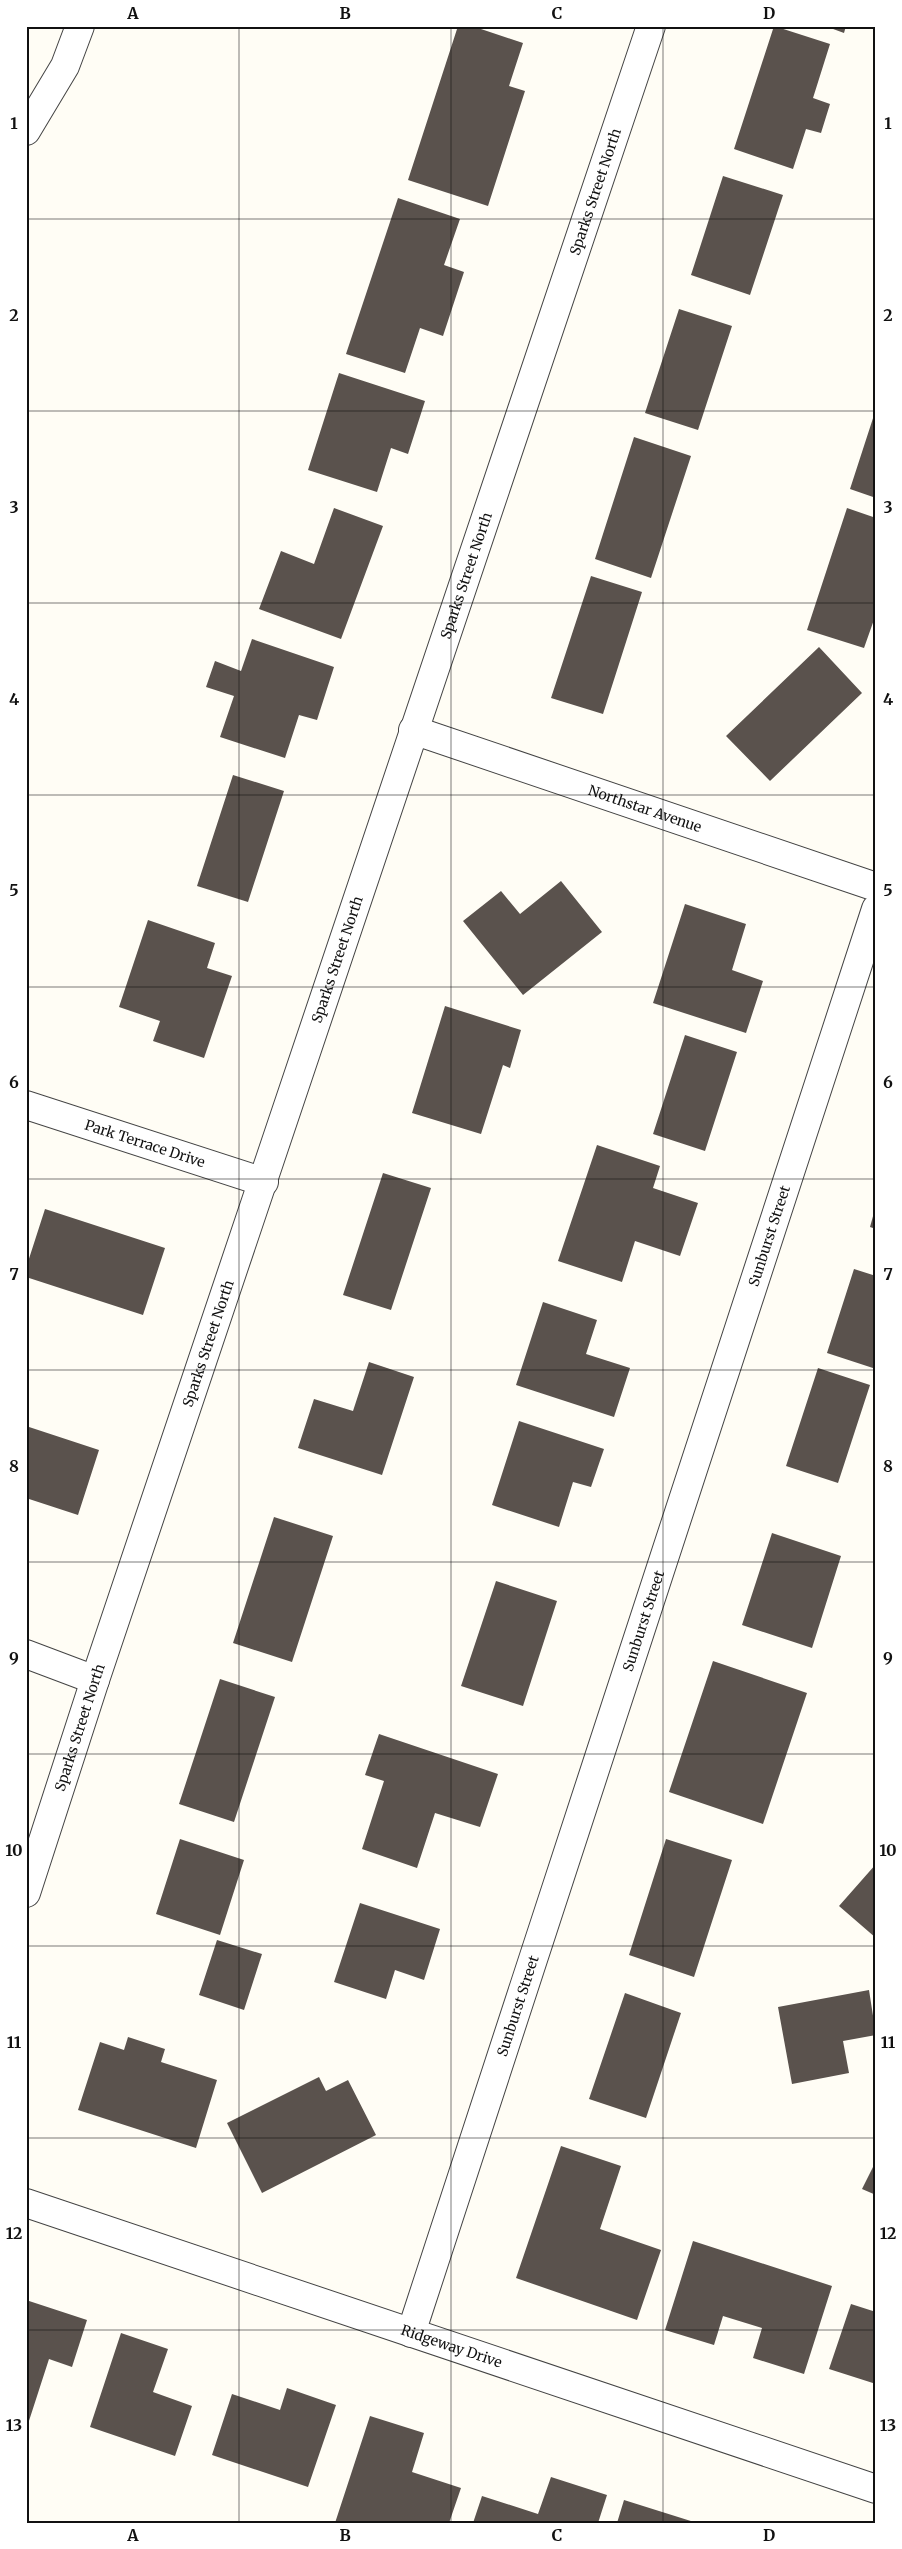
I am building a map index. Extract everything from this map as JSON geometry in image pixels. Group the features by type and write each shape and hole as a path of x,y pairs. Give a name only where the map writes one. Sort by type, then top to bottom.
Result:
{"street":[{"path":"26,132 65,66 80,26"},
{"name":"Sparks Street North","path":"26,1893 95,1680 264,1182 413,730 650,26"},
{"name":"Northstar Avenue","path":"413,730 876,887"},
{"name":"Sunburst Street","path":"412,2333 876,909"},
{"name":"Park Terrace Drive","path":"26,1105 264,1182"},
{"path":"26,1654 95,1680"},
{"name":"Ridgeway Drive","path":"26,2203 876,2489"}],"building":[{"path":"458,26 472,26 523,43 509,86 525,91 488,206 408,180"},
{"path":"774,26 830,44 813,98 830,104 821,133 806,129 793,169 734,149"},
{"path":"825,26 846,26 844,33"},
{"path":"723,176 783,195 750,295 691,275"},
{"path":"398,198 460,219 444,265 464,272 443,336 420,328 405,373 346,354"},
{"path":"679,309 732,326 698,430 645,413"},
{"path":"339,373 425,401 408,454 391,448 377,492 308,470"},
{"path":"876,412 876,498 850,489"},
{"path":"634,437 691,456 651,578 595,559"},
{"path":"334,508 383,526 341,639 259,609 281,551 314,564"},
{"path":"847,508 876,518 876,614 864,648 807,630"},
{"path":"591,576 642,592 603,714 551,698"},
{"path":"252,639 334,667 317,720 299,715 285,758 220,737 234,696 206,687 215,661 241,671"},
{"path":"819,647 862,693 770,781 726,736"},
{"path":"233,775 284,791 248,902 197,886"},
{"path":"561,881 602,932 523,995 463,921 501,891 520,914"},
{"path":"685,904 746,924 732,970 763,981 746,1033 653,1003"},
{"path":"148,920 215,943 207,968 232,976 204,1058 153,1041 160,1021 119,1007"},
{"path":"445,1006 521,1030 510,1068 503,1065 481,1134 412,1113"},
{"path":"685,1035 737,1052 705,1151 653,1134"},
{"path":"597,1145 660,1166 653,1188 698,1203 680,1256 635,1241 622,1282 558,1261"},
{"path":"383,1173 431,1188 391,1310 343,1295"},
{"path":"45,1209 165,1248 143,1315 26,1277 26,1268"},
{"path":"876,1209 876,1229 870,1227"},
{"path":"854,1269 876,1276 876,1369 827,1353"},
{"path":"543,1302 597,1320 586,1354 630,1368 614,1417 516,1385"},
{"path":"369,1362 414,1377 382,1475 298,1448 314,1399 353,1411"},
{"path":"818,1368 870,1385 838,1483 786,1466"},
{"path":"519,1421 604,1449 591,1487 573,1482 559,1527 492,1505"},
{"path":"26,1426 99,1450 78,1515 26,1498"},
{"path":"274,1517 333,1536 292,1662 233,1643"},
{"path":"772,1533 841,1556 812,1648 742,1625"},
{"path":"496,1581 557,1601 523,1706 461,1686"},
{"path":"713,1661 807,1693 763,1824 669,1792"},
{"path":"220,1679 275,1697 234,1822 179,1804"},
{"path":"379,1734 498,1774 480,1827 435,1813 417,1868 362,1849 384,1781 365,1775"},
{"path":"180,1839 244,1860 220,1935 156,1914"},
{"path":"666,1839 732,1860 694,1977 629,1955"},
{"path":"876,1864 876,1938 839,1906"},
{"path":"360,1903 440,1929 424,1980 395,1970 386,1999 334,1982"},
{"path":"217,1940 262,1954 244,2010 199,1995"},
{"path":"869,1990 876,2035 843,2041 849,2073 792,2084 778,2007"},
{"path":"625,1993 681,2013 646,2118 589,2099"},
{"path":"128,2037 165,2049 161,2062 217,2080 196,2148 78,2110 100,2042 124,2050"},
{"path":"319,2077 326,2091 348,2080 376,2135 262,2193 227,2123"},
{"path":"561,2146 621,2166 600,2229 661,2250 637,2320 516,2278"},
{"path":"876,2161 876,2195 862,2189"},
{"path":"693,2241 832,2286 804,2374 753,2358 762,2328 723,2316 714,2345 665,2330"},
{"path":"26,2300 87,2320 72,2367 49,2359 27,2427"},
{"path":"851,2304 876,2312 876,2384 829,2369"},
{"path":"121,2333 168,2349 153,2392 192,2406 175,2456 90,2427"},
{"path":"287,2388 336,2405 308,2487 212,2455 232,2394 280,2410"},
{"path":"370,2416 424,2433 412,2472 461,2488 449,2523 335,2523"},
{"path":"551,2477 607,2495 598,2523 473,2523 482,2496 538,2514"},
{"path":"624,2500 694,2522 694,2523 617,2523"}]}
